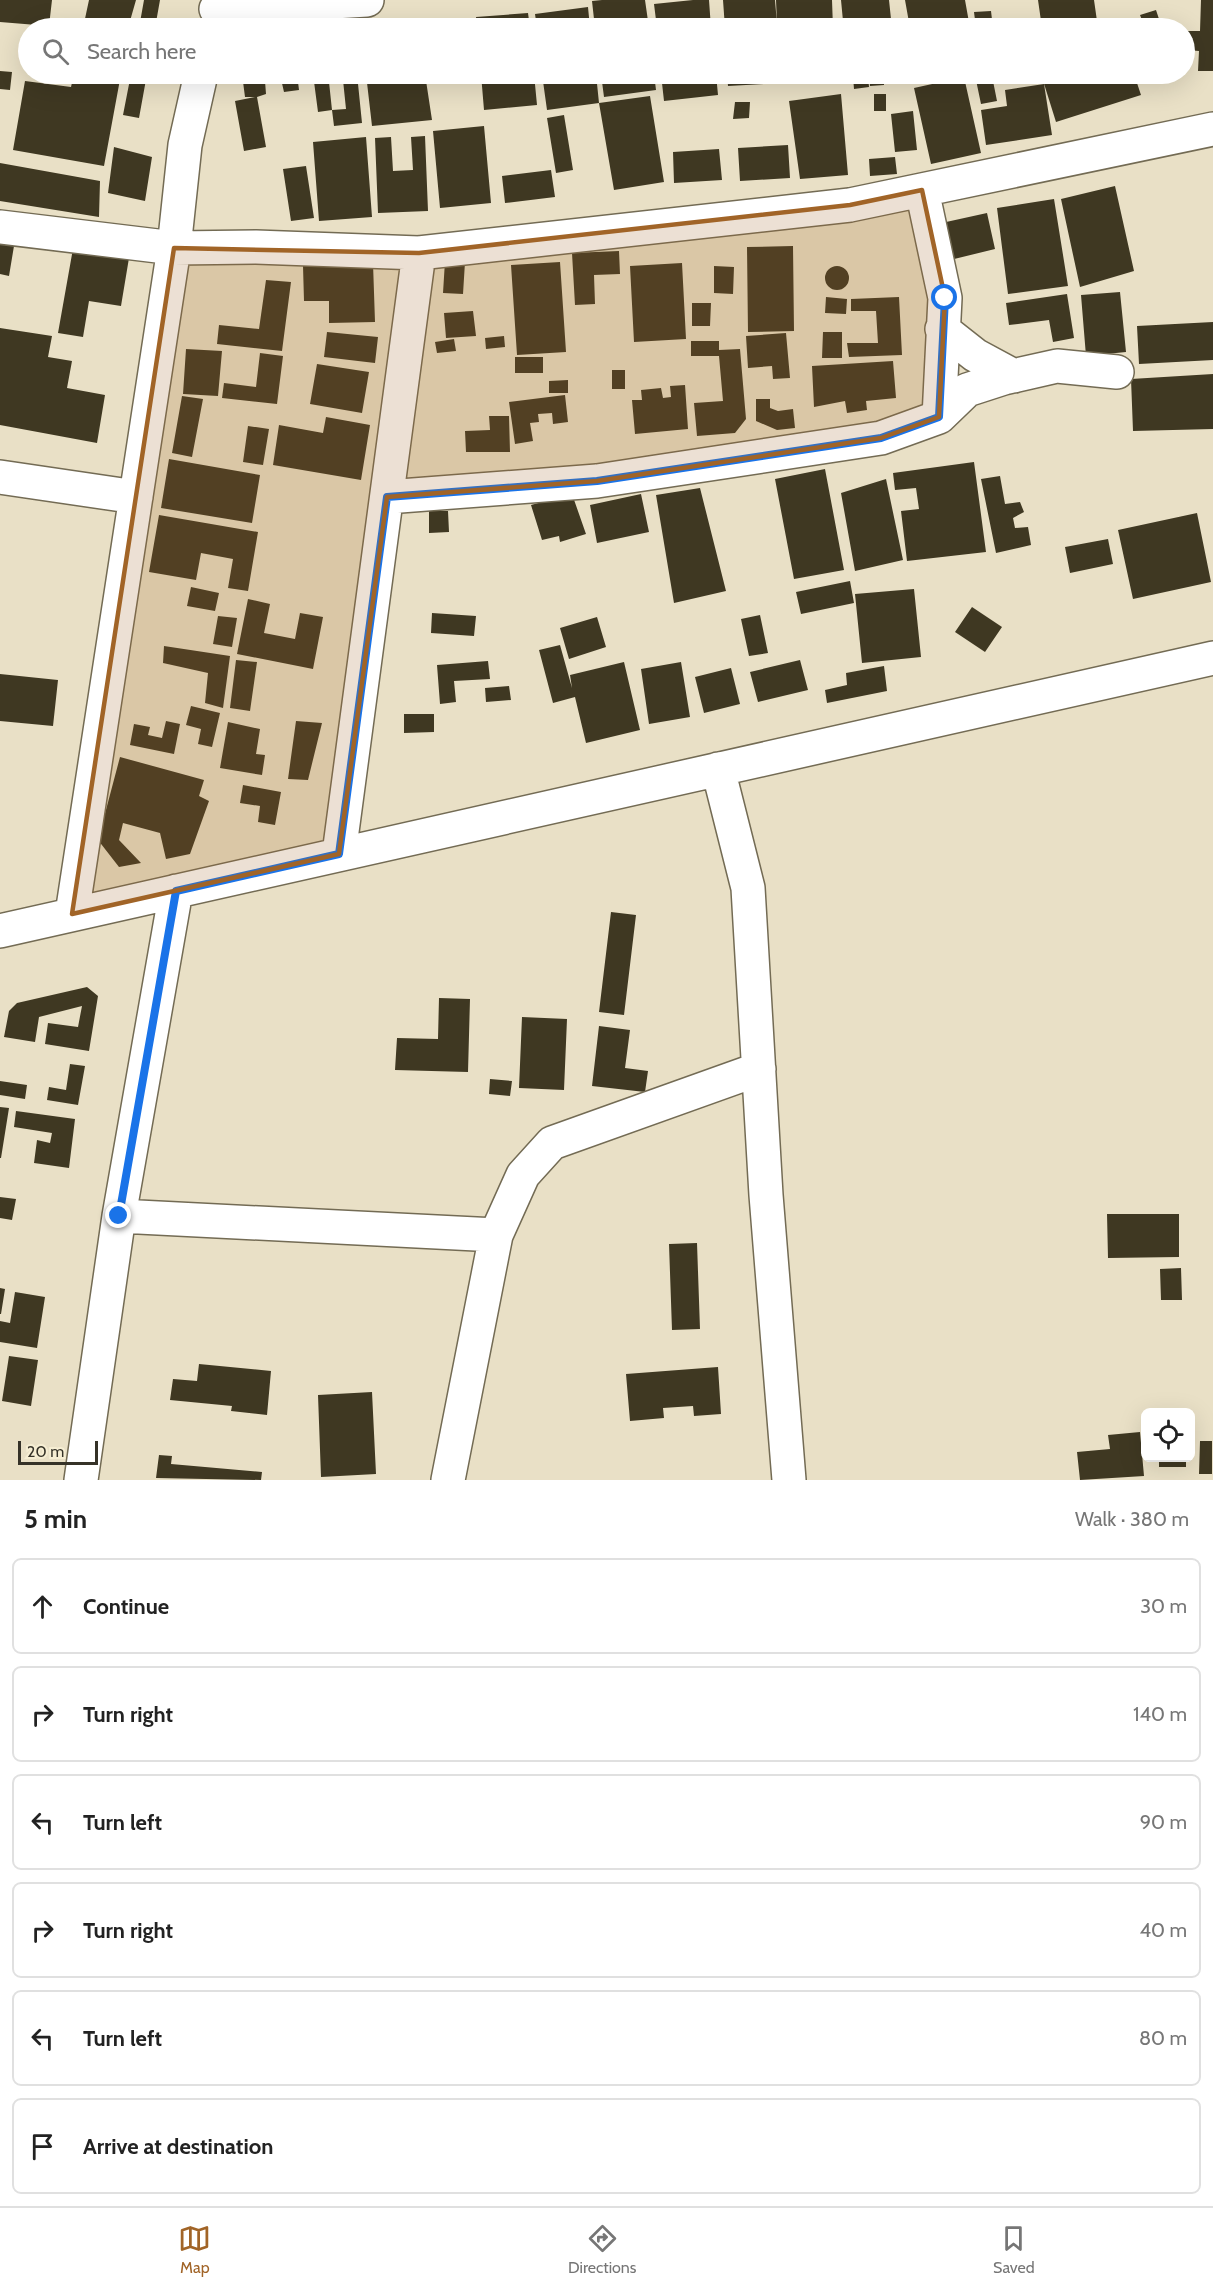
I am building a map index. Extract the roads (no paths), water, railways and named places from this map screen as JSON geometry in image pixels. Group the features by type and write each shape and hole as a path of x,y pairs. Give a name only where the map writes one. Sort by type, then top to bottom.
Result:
{"street":[{"path":"215,13 367,0"},
{"path":"72,914 174,248 185,145 199,84"},
{"path":"0,227 174,248 256,247 419,253 850,205 1213,129"},
{"path":"922,190 945,298 939,417"},
{"path":"339,854 419,253"},
{"path":"942,328 975,355 1014,376"},
{"path":"387,497 597,481 881,438 939,417 967,390 1014,376 1057,366 1117,372"},
{"path":"0,477 136,497"},
{"path":"0,931 1213,658"},
{"path":"718,769 748,888 759,1069 792,1475"},
{"path":"81,1480 119,1216 176,891"},
{"path":"448,1480 496,1235 523,1175 552,1143 759,1069"},
{"path":"119,1216 496,1235"}]}
